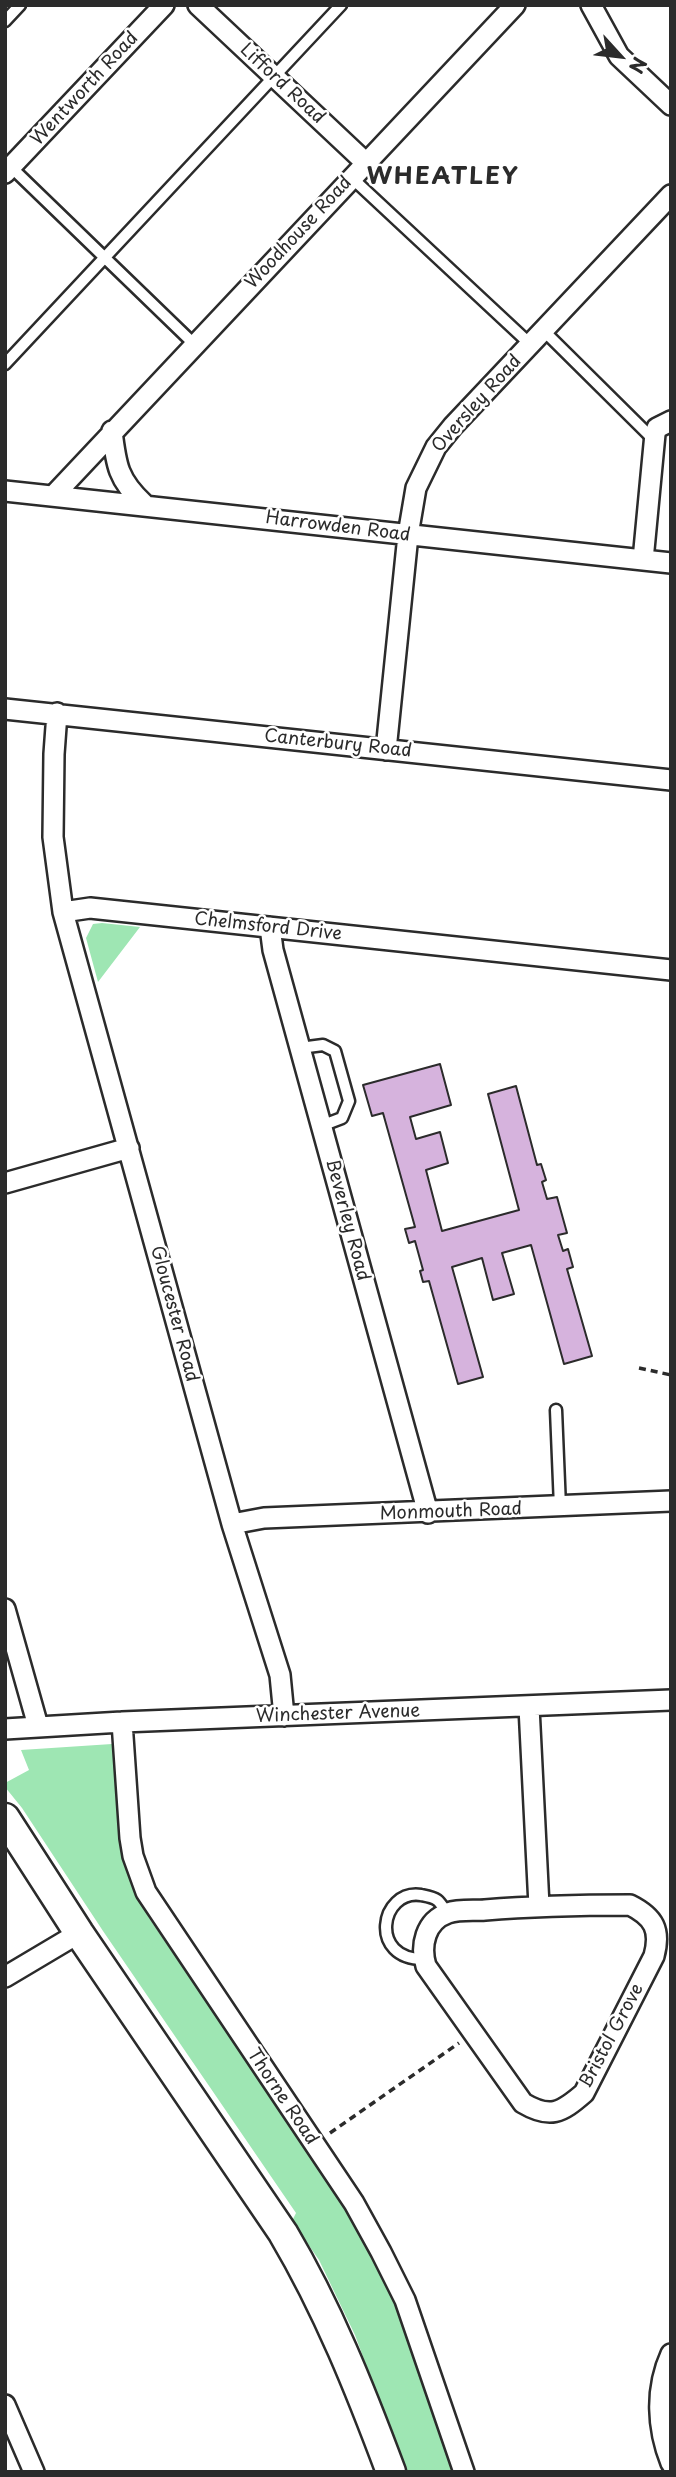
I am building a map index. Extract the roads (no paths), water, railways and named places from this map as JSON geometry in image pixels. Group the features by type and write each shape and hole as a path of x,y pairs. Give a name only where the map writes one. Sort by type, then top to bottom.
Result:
{"street":[{"name":"Wentworth Road","path":"8,170 164,5"},
{"name":"Lifford Road","path":"198,5 365,162"},
{"name":"Woodhouse Road","path":"54,495 515,5"},
{"path":"591,5 619,56 671,105"},
{"name":"Oversley Road","path":"386,750 408,535 416,488 436,447 671,195"},
{"path":"643,559 654,440 657,429 671,421"},
{"path":"113,431 116,465 121,478 129,491 144,504"},
{"name":"Harrowden Road","path":"5,491 671,563"},
{"name":"Canterbury Road","path":"5,709 671,780"},
{"path":"57,713 53,838 63,912"},
{"name":"Chelmsford Drive","path":"63,912 90,908 671,970"},
{"name":"Gloucester Road","path":"63,912 232,1524 279,1675 284,1716"},
{"name":"Beverley Road","path":"270,927 272,950 428,1513"},
{"path":"5,1183 129,1147"},
{"name":"Monmouth Road","path":"232,1524 264,1518 671,1501"},
{"path":"5,1609 38,1726"},
{"name":"Winchester Avenue","path":"5,1729 671,1700"},
{"path":"529,1707 539,1906"},
{"name":"Thorne Road","path":"122,1722 130,1838 136,1866 146,1892 354,2203 382,2252 405,2300 464,2472"},
{"path":"5,1818 297,2257 311,2281 359,2385 391,2472"},
{"name":"Bristol Grove","path":"424,1959 426,1966 523,2103 538,2112 557,2112 584,2093 654,1956 658,1940 646,1913 630,1905 539,1906 447,1913"},
{"path":"424,1959 424,1939 432,1924 447,1913"},
{"path":"5,1978 79,1933"},
{"path":"671,2354 660,2393 660,2426 671,2463"},
{"path":"5,2405 34,2472"}],"lane":[{"path":"5,21 20,5"},
{"path":"5,363 341,5"},
{"path":"8,170 194,344"},
{"path":"352,178 654,440"},
{"path":"300,1048 323,1045 335,1051 349,1101 342,1118 321,1126"},
{"path":"556,1410 560,1507"},
{"path":"424,1959 411,1959 394,1951 385,1932 386,1920 391,1910 402,1898 417,1894 435,1898 447,1913"}],"district":[{"name":"WHEATLEY","path":"443,177"}]}
